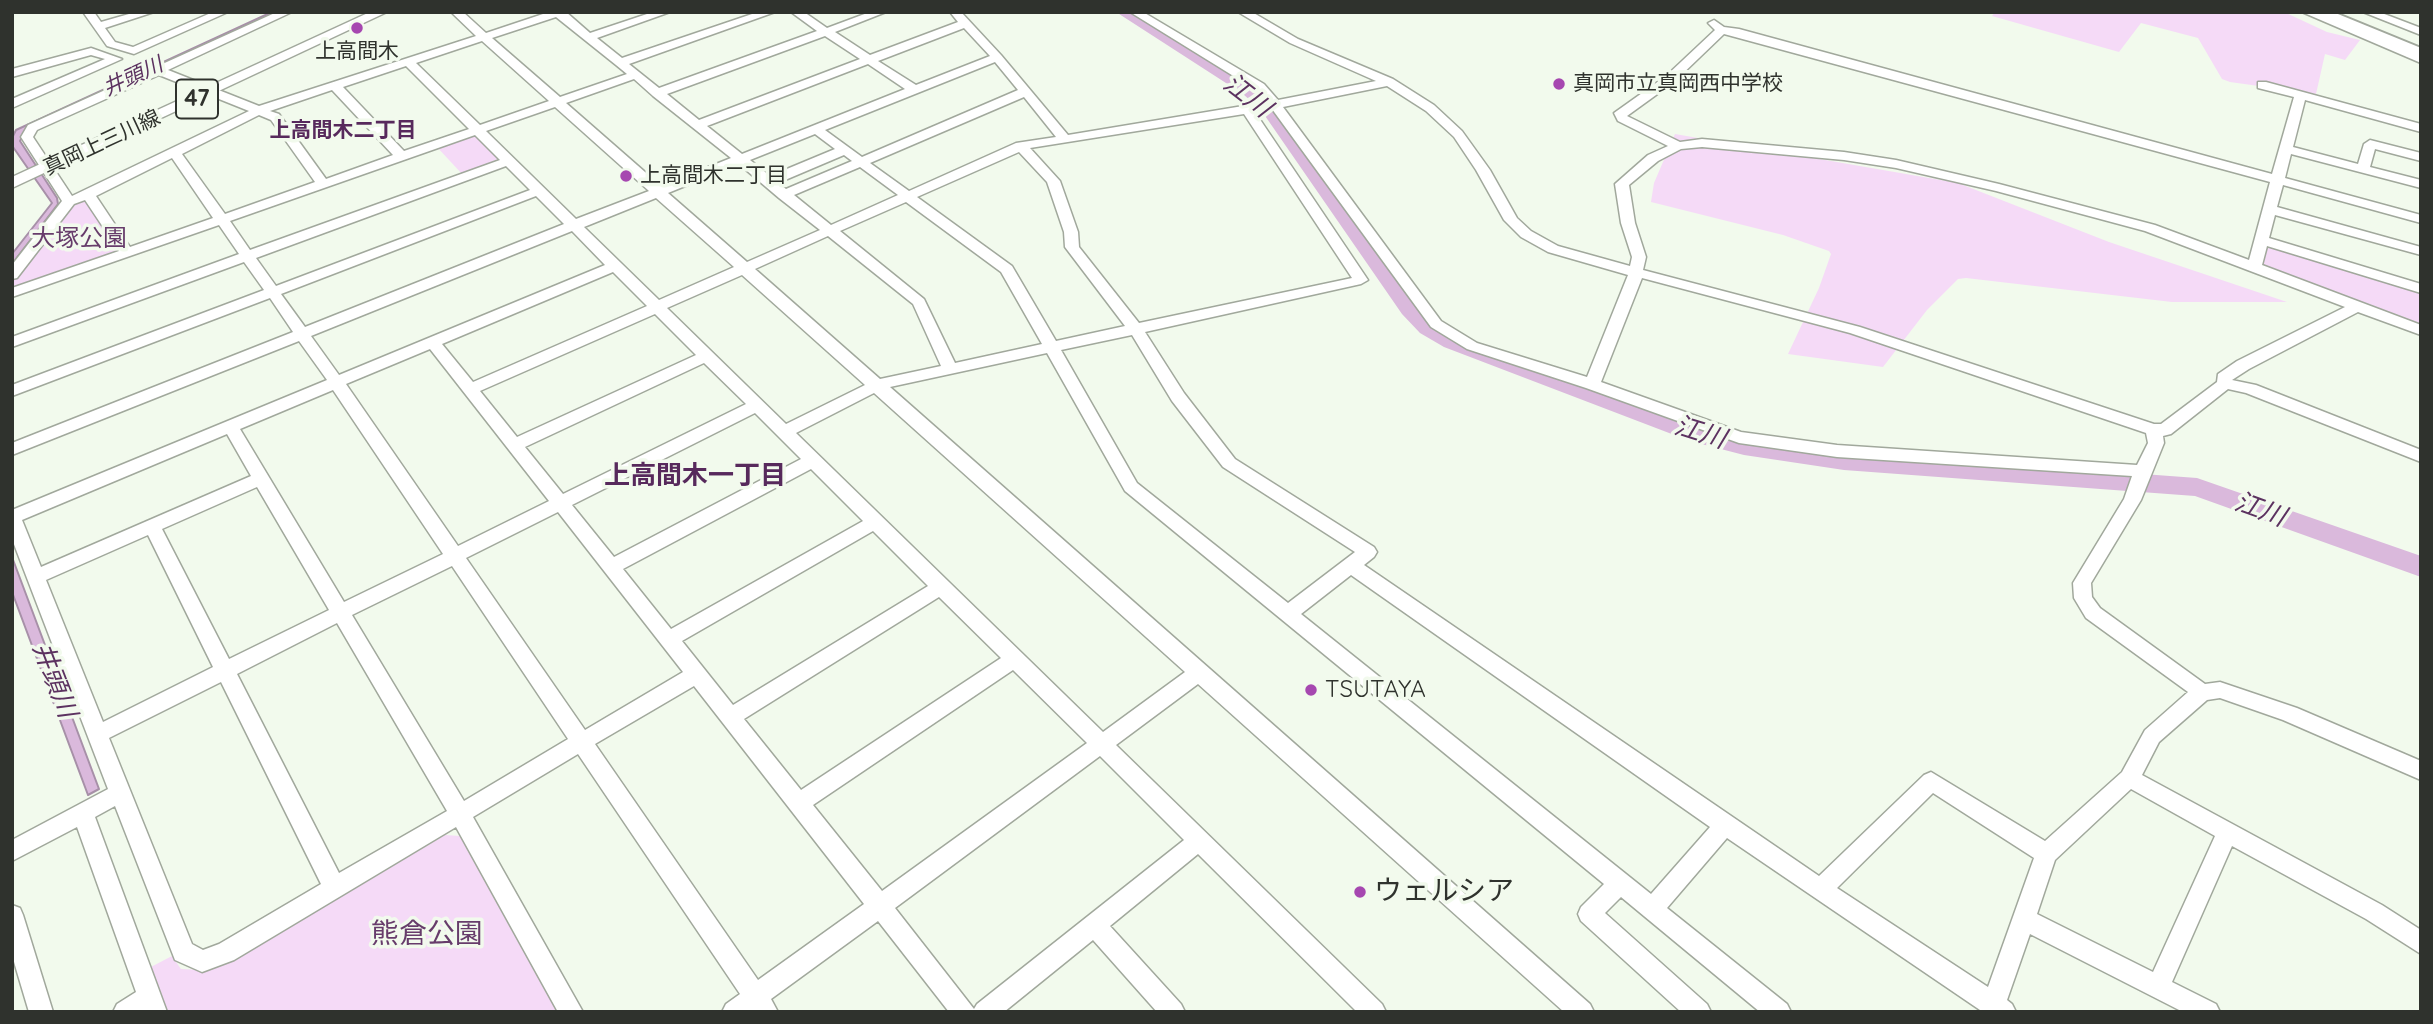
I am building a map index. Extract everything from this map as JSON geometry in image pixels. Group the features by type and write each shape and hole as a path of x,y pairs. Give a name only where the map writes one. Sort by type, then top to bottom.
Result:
{"highway":[{"path":"2319,12 2421,52"},
{"path":"2329,12 2421,52"},
{"path":"2344,12 2421,40"},
{"path":"2353,12 2421,40"}],"main road":[{"name":"真岡上三川線","path":"209,90 367,12"},
{"name":"真岡上三川線","path":"12,183 381,12"},
{"name":"真岡上三川線","path":"12,176 46,165"}],"street":[{"path":"88,12 111,44 134,51 223,12"},
{"path":"98,26 149,12"},
{"path":"69,201 27,137 32,128 287,12"},
{"path":"456,12 1582,1012"},
{"path":"588,37 665,12"},
{"path":"620,63 770,12"},
{"path":"796,12 915,90"},
{"path":"657,93 881,12"},
{"path":"955,12 997,57 1065,139"},
{"path":"1135,12 1260,87 1276,105 1436,324 1472,345 1592,384 1739,437 1837,451 2142,471"},
{"path":"1244,12 1294,41 1390,82 1430,108 1458,134 1483,170 1511,220 1526,234 1553,249 1854,330 2153,430 2165,430 2217,388 2227,384 2250,389 2421,456"},
{"path":"2307,12 2421,60"},
{"path":"2368,12 2421,32"},
{"path":"12,275 69,201 88,195 260,110 558,13 919,302 951,369"},
{"path":"697,125 967,23"},
{"path":"1678,146 1622,118 1620,113 1670,79 1718,26 2421,219"},
{"path":"12,73 90,51 116,59 12,104"},
{"path":"12,449 997,57"},
{"path":"407,61 1374,1012"},
{"path":"157,70 275,117 323,184"},
{"path":"12,293 635,75"},
{"path":"471,388 1021,146 1276,105 1390,82"},
{"path":"334,85 402,157"},
{"path":"2262,85 2421,128"},
{"path":"784,195 1025,92"},
{"path":"2254,267 2300,96"},
{"path":"785,431 877,385 1136,331 1361,280 1247,110"},
{"path":"816,130 1007,269 1130,487 1779,1012"},
{"path":"1592,384 1636,273 1639,257 1628,223 1622,184 1653,158 1678,146 1713,144 1844,156 1896,164 2150,228 2421,330"},
{"path":"2363,169 2370,144 2421,157"},
{"path":"1021,146 1053,181 1071,232 1072,247 1136,331 1178,397 1229,463 1368,552 1287,614"},
{"path":"2286,149 2421,184"},
{"path":"768,182 845,150"},
{"path":"174,152 456,556 761,1004"},
{"path":"12,342 508,161"},
{"path":"12,391 538,191"},
{"path":"88,195 127,253"},
{"path":"2268,209 2421,251"},
{"path":"2262,240 2421,289"},
{"path":"617,265 13,516 183,952 202,961 226,953 695,675"},
{"path":"2227,384 2224,378 2242,365 2358,306"},
{"path":"433,342 964,1012"},
{"path":"516,444 708,355"},
{"path":"99,733 758,405"},
{"path":"230,426 460,814 571,1012"},
{"path":"2153,430 2156,443 2133,496 2082,583 2083,598 2093,613 2202,692"},
{"path":"613,566 814,460"},
{"path":"36,577 261,478"},
{"path":"668,640 876,521"},
{"path":"152,526 335,888"},
{"path":"1350,565 1996,1010 2046,854 2129,778 2152,736 2202,692 2220,690 2290,714 2421,771"},
{"path":"729,718 942,586"},
{"path":"798,804 1015,658"},
{"path":"734,1012 761,1004 879,906 1200,672"},
{"path":"2129,778 2374,912 2421,943"},
{"path":"1820,890 1931,781 2046,854"},
{"path":"12,851 120,793"},
{"path":"83,813 152,1004 125,1012"},
{"path":"1651,909 1725,825"},
{"path":"2159,985 2227,833"},
{"path":"985,1012 1200,840"},
{"path":"1619,884 1590,914 1699,1012"},
{"path":"12,915 41,1012"},
{"path":"2024,919 2208,1012"},
{"path":"1094,925 1173,1012"}],"green space":[{"path":"1995,12 2284,12 2327,32 2360,40 2345,60 2325,54 2316,94 2222,79 2198,38 2141,23 2119,52 1992,16"},
{"path":"1675,134 1958,183 2109,242 2287,302 2172,302 1966,278 1958,279 1927,310 1883,367 1788,354 1819,288 1831,254 1783,235 1651,202 1654,183"},
{"path":"468,135 477,136 498,159 463,175 436,146"},
{"name":"大塚公園","path":"78,200 87,201 117,251 111,256 12,287 12,281 70,206"},
{"path":"2262,240 2421,289 2421,330 2254,267"},
{"name":"熊倉公園","path":"445,835 460,836 559,1012 164,1012 149,968 172,956 181,969 204,970 234,960"}],"water":[{"name":"井頭川","path":"272,12 278,12 28,127 20,141 57,198 58,204 12,264 12,254 52,203 13,147 12,138 16,130"},
{"name":"井頭川","path":"12,557 99,789 88,795 12,592"}],"waterway":[{"name":"江川","path":"1124,12 1249,90 1268,106 1410,309 1428,328 1452,342 1699,435 1744,446 1844,461 2197,487 2421,567"}],"place":[{"name":"上高間木","path":"357,28"},
{"name":"真岡市立真岡西中学校","path":"1559,84"},
{"name":"上高間木二丁目","path":"626,176"},
{"name":"TSUTAYA","path":"1311,690"},
{"name":"ウェルシア","path":"1360,892"}],"district":[{"name":"上高間木二丁目","path":"343,131"},
{"name":"上高間木一丁目","path":"695,476"}]}
